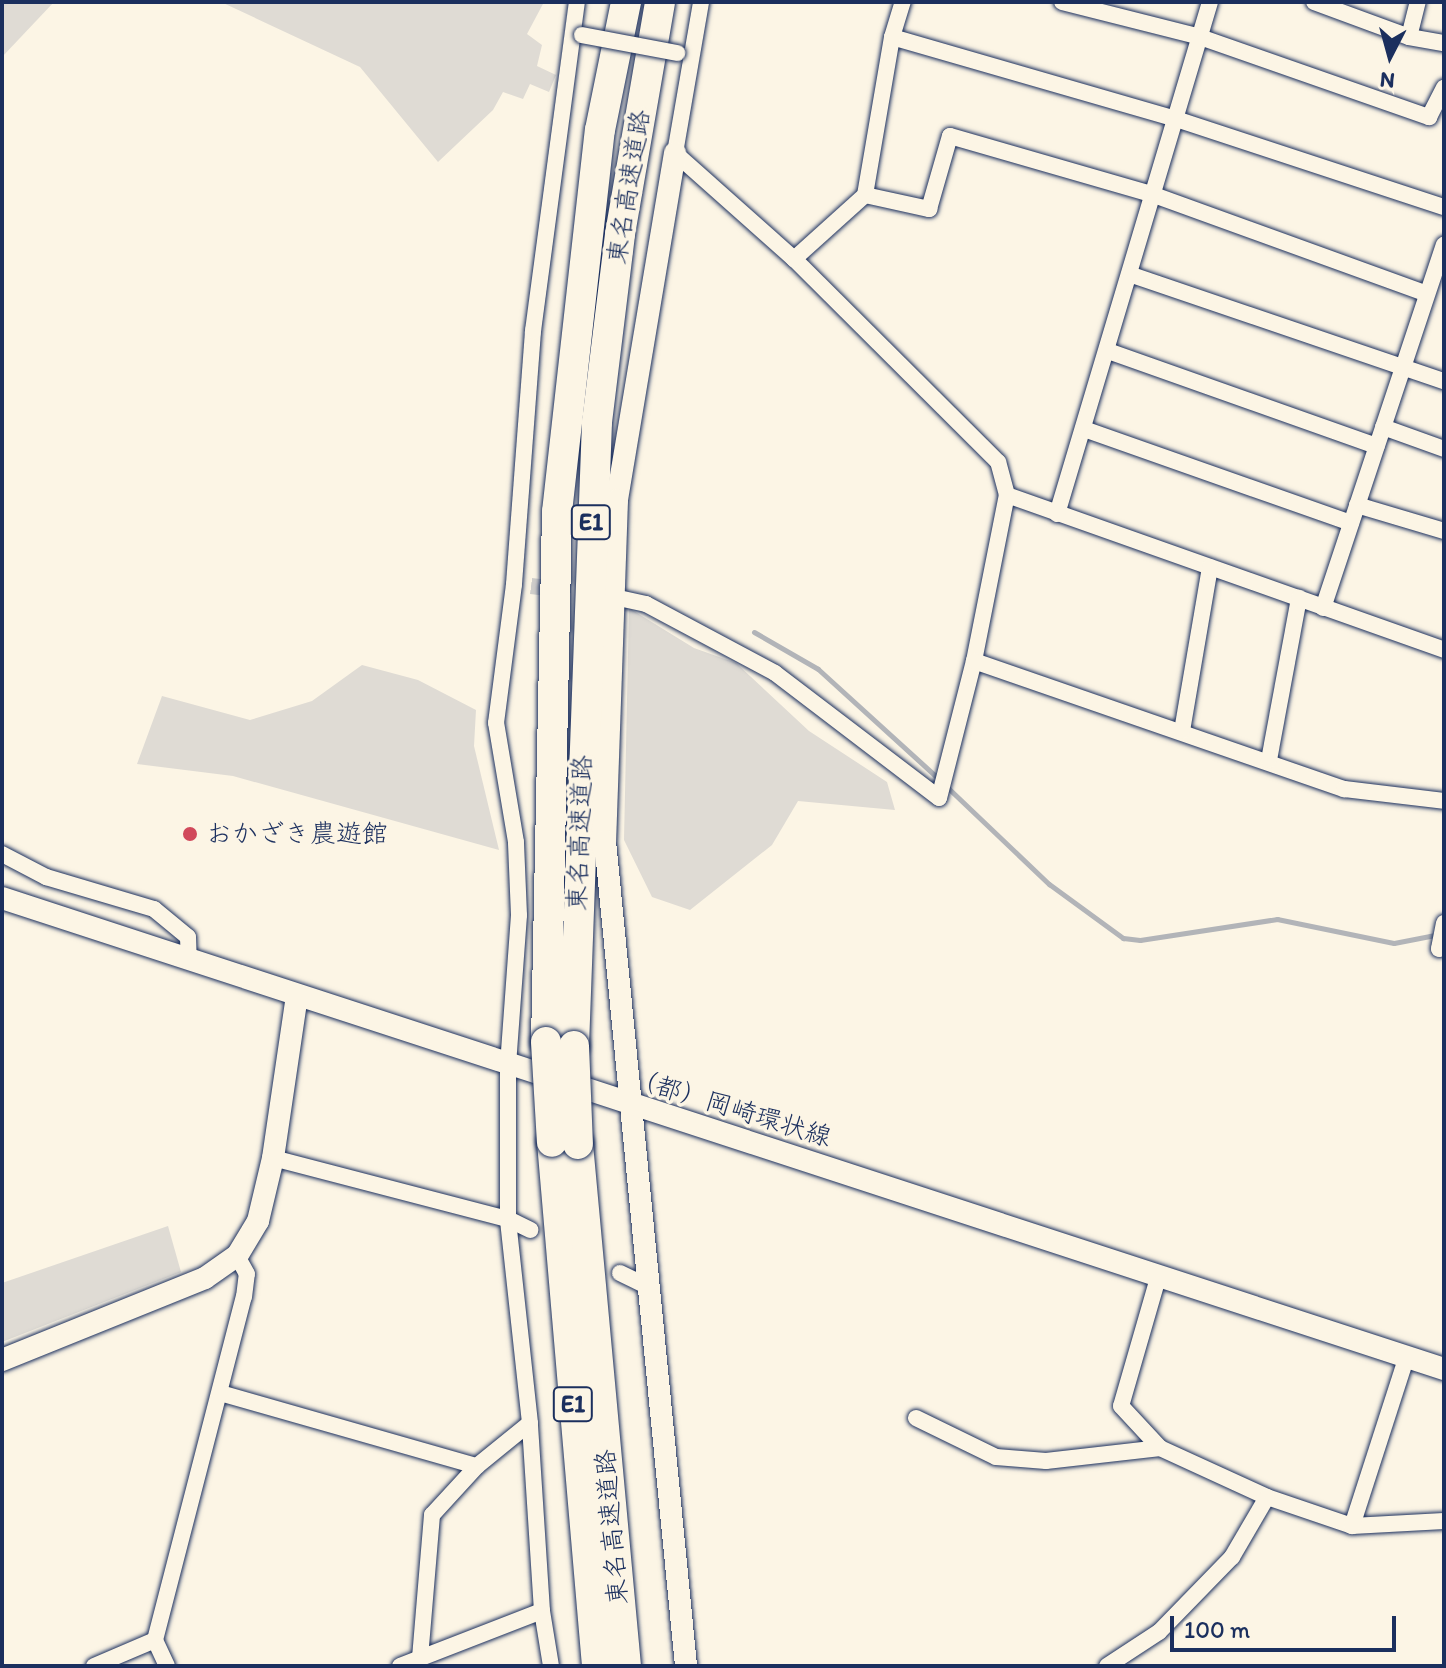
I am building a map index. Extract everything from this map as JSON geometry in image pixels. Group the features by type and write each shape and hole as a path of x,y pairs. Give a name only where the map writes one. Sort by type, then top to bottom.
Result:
{"highway":[{"name":"東名高速道路","path":"597,1666 560,1044 557,512 600,130 626,2"},
{"name":"東名高速道路","path":"560,1044 597,422 620,234 660,2"},
{"name":"東名高速道路","path":"565,1143 626,1666"}],"street":[{"path":"551,1666 542,1611 530,1423 508,1219 508,1065 519,915 516,842 496,723 514,584 533,331 576,34 577,2"},
{"path":"686,1666 645,1285 634,1107 605,841 609,596 617,500 675,153 685,55 701,2"},
{"path":"794,259 865,195 892,37 903,2"},
{"path":"1062,2 1200,37 1429,117 1444,88"},
{"path":"1057,514 1132,275 1210,2"},
{"path":"1314,2 1409,37 1444,43"},
{"path":"1409,37 1418,2"},
{"path":"576,34 685,55"},
{"path":"892,37 1176,119 1444,207"},
{"path":"865,195 929,209 950,136 1154,195 1427,294"},
{"path":"609,596 646,604 775,673 939,798 974,661 1007,495 998,462 794,259 675,153"},
{"path":"1323,608 1444,245"},
{"path":"1132,275 1444,381"},
{"path":"1108,351 1377,446"},
{"path":"1383,427 1444,449"},
{"path":"1084,429 1351,523"},
{"path":"1007,495 1444,650"},
{"path":"1357,505 1444,531"},
{"path":"1182,731 1210,567"},
{"path":"514,584 531,586"},
{"path":"1269,760 1299,598"},
{"path":"974,661 1269,760 1344,789 1444,801"},
{"path":"2,854 46,877 154,909 188,937 189,961"},
{"name":"（都）岡崎環状線","path":"2,898 634,1107 1444,1369"},
{"path":"1444,923 1439,949 1444,947"},
{"path":"2,1360 205,1278 237,1256 258,1221 273,1158 297,996"},
{"path":"273,1158 508,1219 531,1230"},
{"path":"167,1666 155,1640 220,1393 247,1274 237,1256"},
{"path":"620,1273 645,1285"},
{"path":"1158,1278 1121,1406 1160,1448 1267,1497 1352,1526 1444,1521"},
{"path":"1352,1526 1406,1359"},
{"path":"220,1393 477,1466"},
{"path":"916,1418 996,1457 1046,1461 1160,1448"},
{"path":"420,1658 432,1515 477,1466 530,1423"},
{"path":"1107,1666 1159,1632 1232,1557 1267,1497"},
{"path":"400,1666 542,1611"},
{"path":"94,1666 155,1640"}],"shaded area":[{"path":"2,2 54,2 2,57"},
{"path":"221,2 544,2 527,34 542,45 537,66 556,75 549,92 530,84 523,99 503,92 493,110 438,162 360,67"},
{"path":"629,608 694,648 736,663 809,731 887,782 895,810 798,801 772,845 690,910 652,897 624,840"},
{"path":"362,665 418,680 476,710 474,746 499,850 233,776 137,764 162,696 250,720 312,701"},
{"path":"168,1226 181,1272 2,1342 2,1283"}],"waterway":[{"path":"754,632 818,669 940,780"},
{"path":"947,787 1049,884 1123,938 1140,940 1277,919 1394,943 1440,934"}],"tunnel":[{"path":"531,586 597,594"}],"place":[{"name":"おかざき農遊館","path":"190,834"}]}
